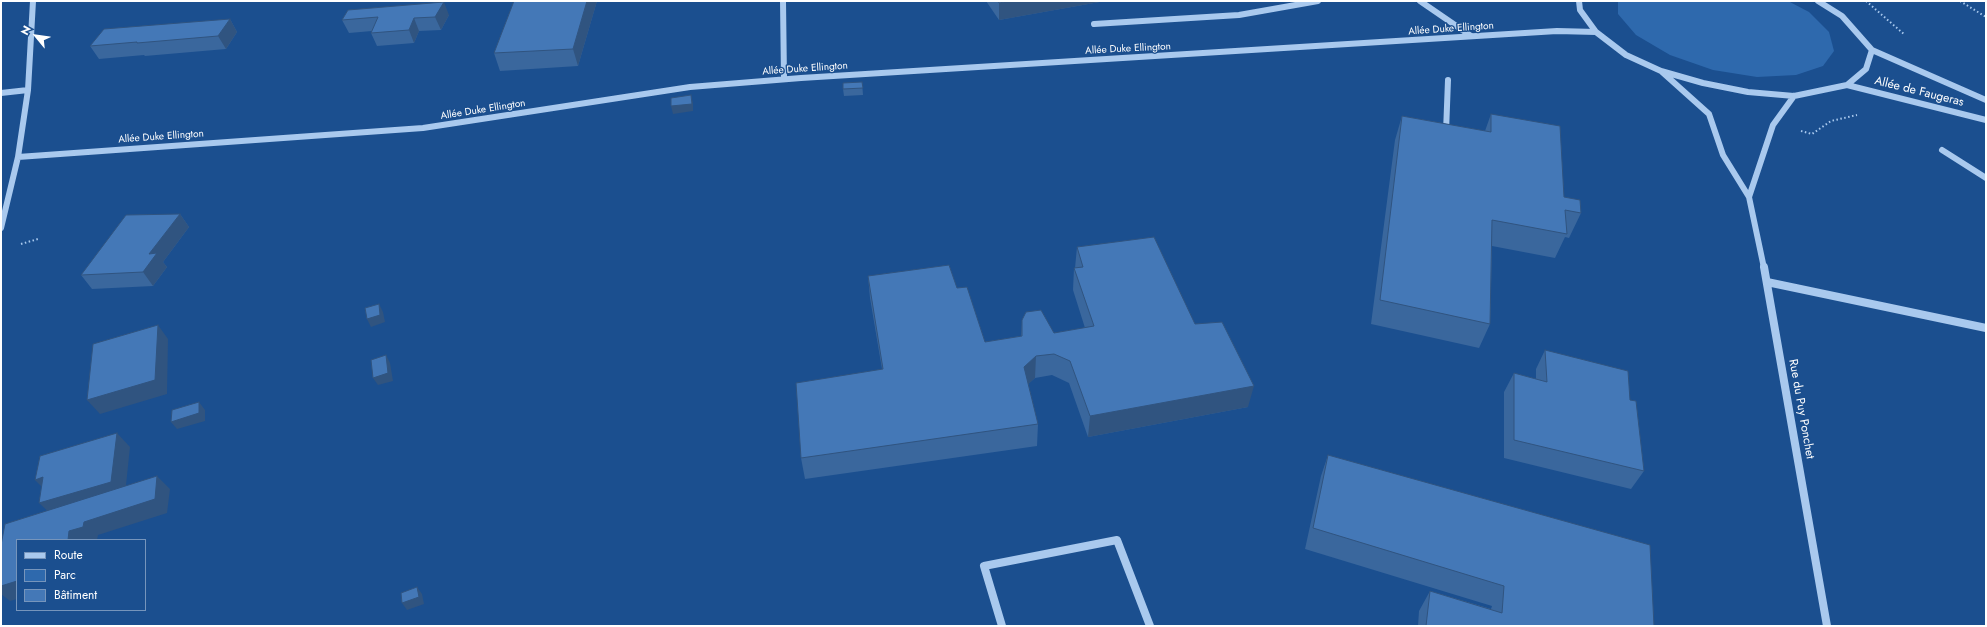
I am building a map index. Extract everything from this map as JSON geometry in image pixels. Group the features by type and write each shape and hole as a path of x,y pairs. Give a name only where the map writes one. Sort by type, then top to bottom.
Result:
{"street":[{"path":"1,228 18,157 28,90 33,1"},
{"path":"783,1 784,79"},
{"path":"1094,24 1239,15 1318,1"},
{"path":"1420,1 1471,36"},
{"path":"1579,1 1580,10 1596,32 1626,55 1661,71 1703,83 1748,92 1794,96 1847,85 1866,69 1872,50 1842,16 1818,1"},
{"name":"Allée Duke Ellington","path":"18,157 423,128 690,86 1471,36 1557,31 1596,32"},
{"name":"Allée de Faugeras","path":"1872,50 1986,100"},
{"path":"1661,71 1709,114 1723,155 1750,197"},
{"path":"1446,142 1448,80"},
{"name":"Allée de Faugeras","path":"1847,85 1986,120"},
{"path":"1,93 28,90"},
{"path":"1750,197 1773,125 1794,96"},
{"path":"1942,150 1986,178"},
{"name":"Rue du Puy Ponchet","path":"1750,197 1767,282 1827,626"},
{"path":"1767,282 1986,328"},
{"path":"1002,626 984,566 1118,540 1150,626"}],"path":[{"path":"1960,1 1986,18"},
{"path":"1799,131 1812,134 1831,121 1863,116"}],"green space":[{"path":"1618,1 1788,1 1809,12 1829,32 1834,51 1823,66 1796,75 1757,77 1713,70 1670,55 1636,35 1618,14"}],"building":[{"path":"514,1 587,1 573,49 494,53"},
{"path":"998,1 1010,1 999,3"},
{"path":"444,2 435,17 414,18 409,30 371,33 378,17 342,20 348,10"},
{"path":"230,19 218,36 90,46 104,29"},
{"path":"862,82 863,88 843,89 843,83"},
{"path":"691,95 692,104 671,106 671,98"},
{"path":"1491,114 1560,126 1564,197 1580,200 1581,213 1565,210 1567,234 1492,220 1490,324 1380,300 1402,116 1491,132"},
{"path":"180,214 149,254 157,253 143,272 81,275 126,215"},
{"path":"1154,237 1195,324 1222,322 1254,386 1090,416 1070,361 1054,354 1036,356 1024,367 1038,424 801,458 796,383 883,369 868,276 949,265 957,288 967,287 985,342 1022,336 1022,320 1026,312 1041,310 1054,333 1094,326 1074,268 1083,267 1077,247"},
{"path":"379,304 380,315 367,319 365,308"},
{"path":"158,325 155,380 87,400 93,344"},
{"path":"1545,350 1628,371 1630,400 1636,401 1644,471 1514,440 1514,373 1547,382"},
{"path":"386,355 388,373 373,378 371,360"},
{"path":"199,402 199,413 171,422 172,410"},
{"path":"117,433 111,482 39,503 43,477 35,480 40,456"},
{"path":"1328,455 1650,545 1654,626 1426,626 1430,591 1502,613 1504,586 1313,528"},
{"path":"157,476 155,499 84,522 83,527 69,531 68,539 16,539 16,581 1,586 1,545 5,524"},
{"path":"417,587 419,597 402,603 401,593"}]}
